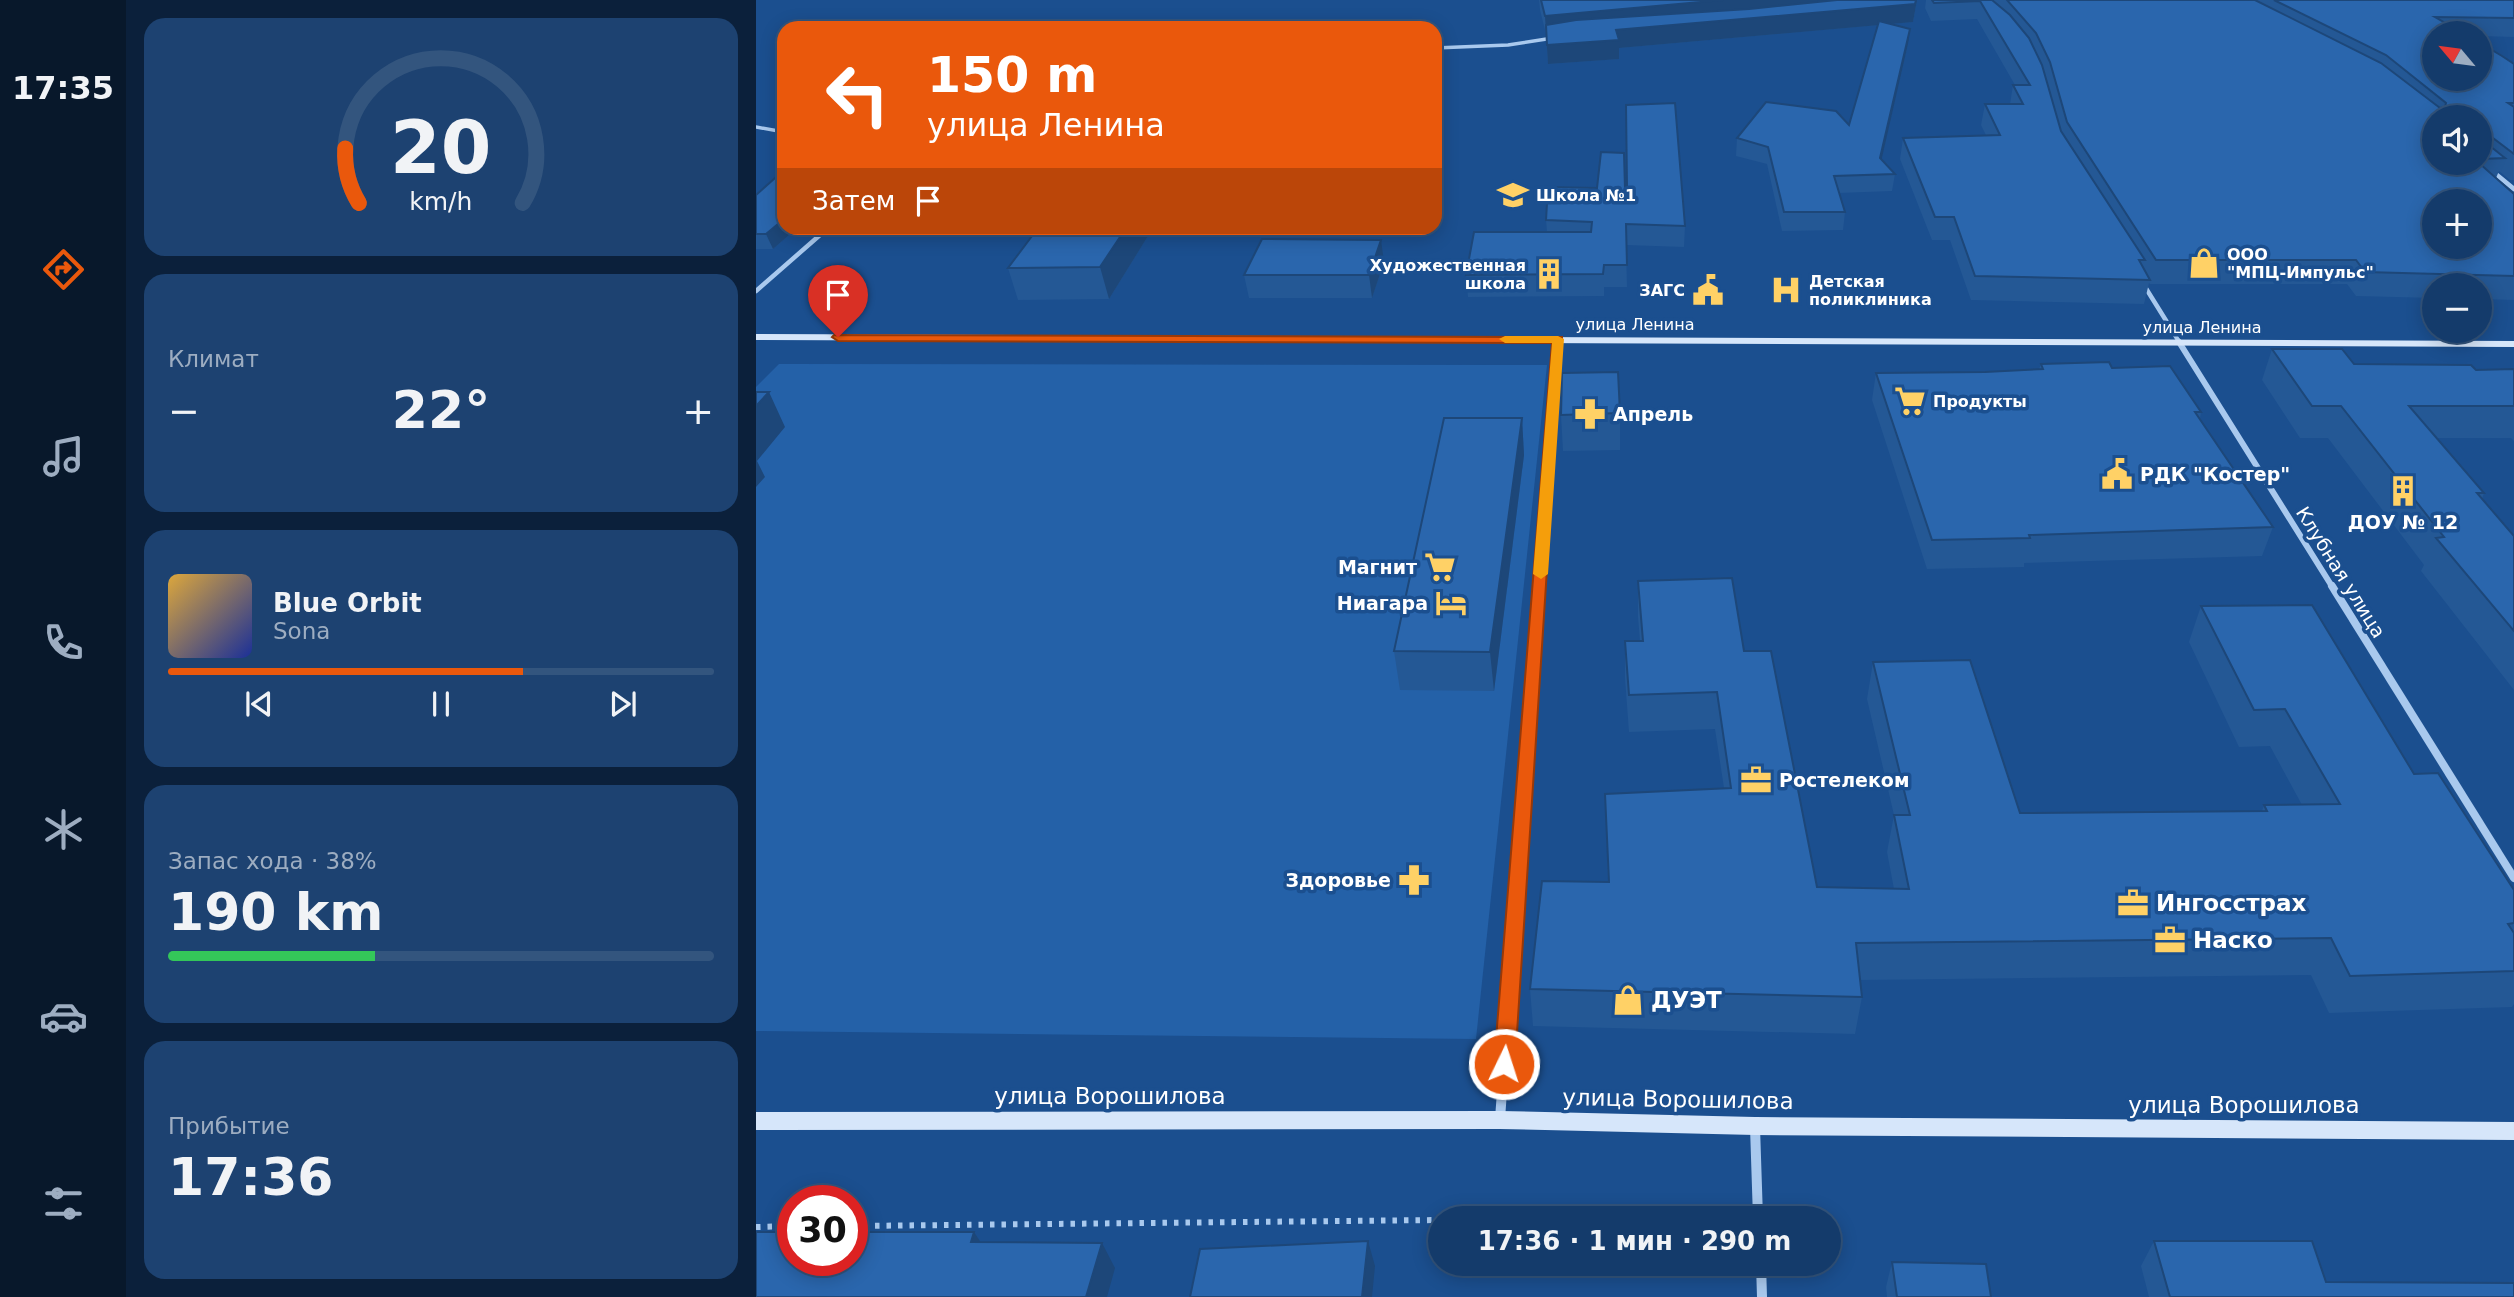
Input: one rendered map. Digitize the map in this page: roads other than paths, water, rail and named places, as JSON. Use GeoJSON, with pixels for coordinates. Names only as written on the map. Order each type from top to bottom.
{"type":"FeatureCollection","features":[{"type":"Feature","properties":{"kind":"main road","name":"улица Ленина"},"geometry":{"type":"LineString","coordinates":[[756,337],[2514,344]]}},
{"type":"Feature","properties":{"kind":"main road","name":"улица Ворошилова"},"geometry":{"type":"LineString","coordinates":[[756,1121],[1500,1120],[1755,1126],[2514,1130]]}},
{"type":"Feature","properties":{"kind":"street"},"geometry":{"type":"LineString","coordinates":[[1442,48],[1508,45],[1562,36]]}},
{"type":"Feature","properties":{"kind":"street"},"geometry":{"type":"LineString","coordinates":[[756,127],[777,131]]}},
{"type":"Feature","properties":{"kind":"street"},"geometry":{"type":"LineString","coordinates":[[2492,171],[2514,189]]}},
{"type":"Feature","properties":{"kind":"street"},"geometry":{"type":"LineString","coordinates":[[756,291],[820,235]]}},
{"type":"Feature","properties":{"kind":"street","name":"Клубная улица"},"geometry":{"type":"LineString","coordinates":[[2138,275],[2514,878]]}},
{"type":"Feature","properties":{"kind":"street"},"geometry":{"type":"LineString","coordinates":[[1500,1120],[1558,339]]}},
{"type":"Feature","properties":{"kind":"street"},"geometry":{"type":"LineString","coordinates":[[1755,1126],[1758,1206]]}},
{"type":"Feature","properties":{"kind":"street"},"geometry":{"type":"LineString","coordinates":[[1761,1276],[1762,1297]]}},
{"type":"Feature","properties":{"kind":"place","name":"Школа №1"},"geometry":{"type":"Point","coordinates":[1513,195]}},
{"type":"Feature","properties":{"kind":"place","name":"ООО \"МПЦ-Импульс\""},"geometry":{"type":"Point","coordinates":[2204,263]}},
{"type":"Feature","properties":{"kind":"place","name":"Художественная школа"},"geometry":{"type":"Point","coordinates":[1549,274]}},
{"type":"Feature","properties":{"kind":"place","name":"ЗАГС"},"geometry":{"type":"Point","coordinates":[1708,290]}},
{"type":"Feature","properties":{"kind":"place","name":"Детская поликлиника"},"geometry":{"type":"Point","coordinates":[1786,290]}},
{"type":"Feature","properties":{"kind":"place","name":"Продукты"},"geometry":{"type":"Point","coordinates":[1910,401]}},
{"type":"Feature","properties":{"kind":"place","name":"Апрель"},"geometry":{"type":"Point","coordinates":[1590,414]}},
{"type":"Feature","properties":{"kind":"place","name":"РДК \"Костер\""},"geometry":{"type":"Point","coordinates":[2117,474]}},
{"type":"Feature","properties":{"kind":"place","name":"ДОУ № 12"},"geometry":{"type":"Point","coordinates":[2403,491]}},
{"type":"Feature","properties":{"kind":"place","name":"Магнит"},"geometry":{"type":"Point","coordinates":[1440,567]}},
{"type":"Feature","properties":{"kind":"place","name":"Ниагара"},"geometry":{"type":"Point","coordinates":[1451,603]}},
{"type":"Feature","properties":{"kind":"place","name":"Ростелеком"},"geometry":{"type":"Point","coordinates":[1756,780]}},
{"type":"Feature","properties":{"kind":"place","name":"Здоровье"},"geometry":{"type":"Point","coordinates":[1414,880]}},
{"type":"Feature","properties":{"kind":"place","name":"Ингосстрах"},"geometry":{"type":"Point","coordinates":[2133,903]}},
{"type":"Feature","properties":{"kind":"place","name":"Наско"},"geometry":{"type":"Point","coordinates":[2170,940]}},
{"type":"Feature","properties":{"kind":"place","name":"ДУЭТ"},"geometry":{"type":"Point","coordinates":[1628,1000]}}]}
